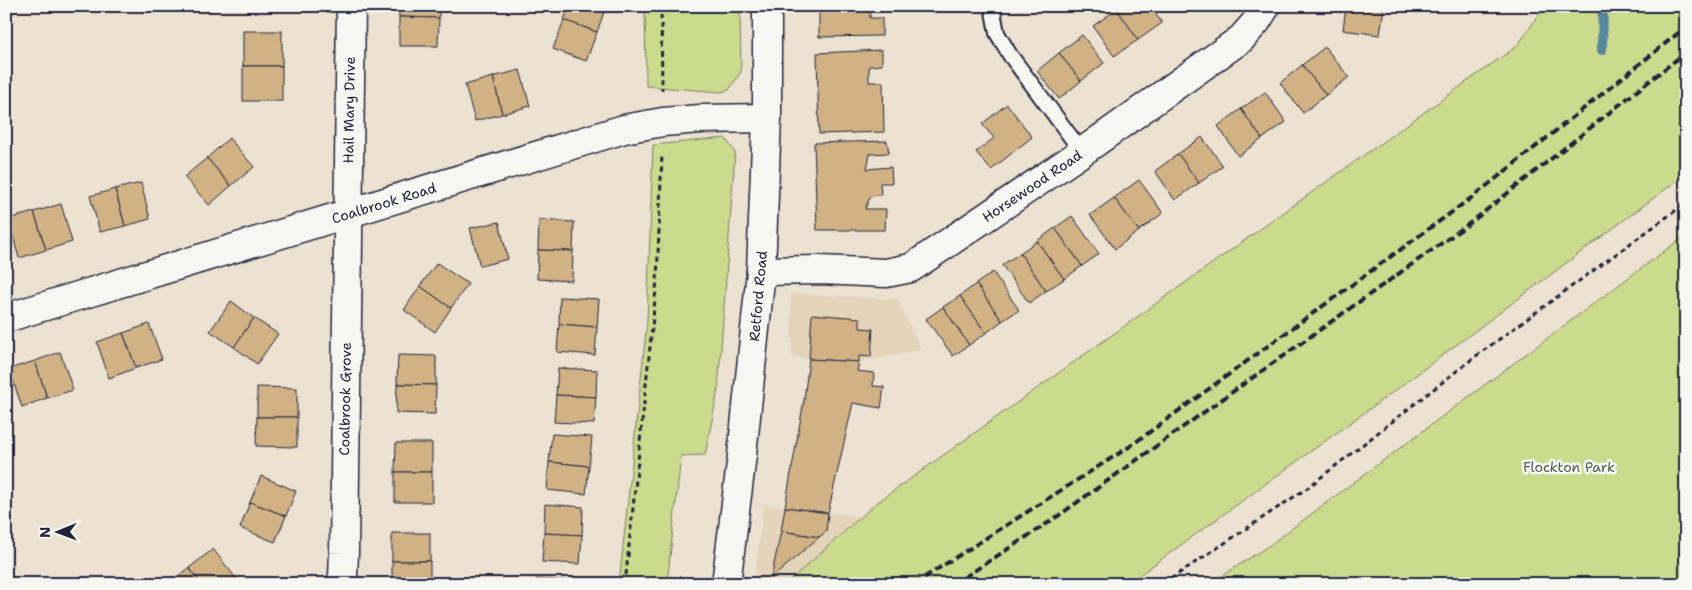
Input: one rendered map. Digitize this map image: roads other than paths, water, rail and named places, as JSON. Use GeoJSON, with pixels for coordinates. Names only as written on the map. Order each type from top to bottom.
{"type":"FeatureCollection","features":[{"type":"Feature","properties":{"kind":"street","name":"Hail Mary Drive"},"geometry":{"type":"LineString","coordinates":[[348,214],[351,6]]}},
{"type":"Feature","properties":{"kind":"street","name":"Retford Road"},"geometry":{"type":"LineString","coordinates":[[726,584],[742,455],[761,271],[767,118],[767,6]]}},
{"type":"Feature","properties":{"kind":"street","name":"Horsewood Road"},"geometry":{"type":"LineString","coordinates":[[761,271],[820,270],[886,273],[911,268],[1082,152],[1241,38],[1256,22],[1266,6]]}},
{"type":"Feature","properties":{"kind":"street","name":"Coalbrook Road"},"geometry":{"type":"LineString","coordinates":[[6,318],[624,129],[663,122],[700,119],[767,118]]}},
{"type":"Feature","properties":{"kind":"street","name":"Coalbrook Grove"},"geometry":{"type":"LineString","coordinates":[[340,584],[343,577],[344,553],[348,214]]}},
{"type":"Feature","properties":{"kind":"lane"},"geometry":{"type":"LineString","coordinates":[[992,6],[997,33],[1010,55],[1082,152]]}},
{"type":"Feature","properties":{"kind":"waterway"},"geometry":{"type":"LineString","coordinates":[[1602,50],[1603,6]]}},
{"type":"Feature","properties":{"kind":"railway"},"geometry":{"type":"LineString","coordinates":[[914,584],[1129,447],[1474,196],[1686,27]]}},
{"type":"Feature","properties":{"kind":"railway"},"geometry":{"type":"LineString","coordinates":[[954,584],[1051,521],[1470,223],[1686,52]]}},
{"type":"Feature","properties":{"kind":"park label","name":"Flockton Park"},"geometry":{"type":"Point","coordinates":[1569,467]}}]}
